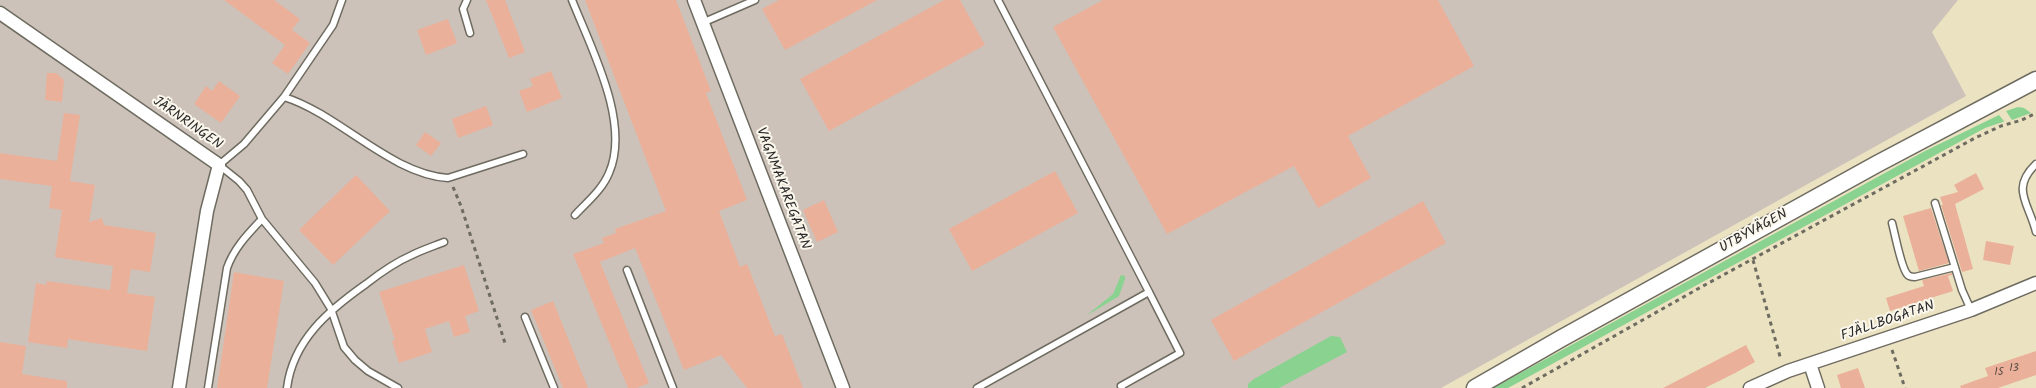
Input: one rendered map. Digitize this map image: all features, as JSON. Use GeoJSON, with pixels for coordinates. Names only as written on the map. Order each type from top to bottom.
{"type":"FeatureCollection","features":[{"type":"Feature","properties":{"kind":"street","name":"VAGNMAKAREGATAN"},"geometry":{"type":"LineString","coordinates":[[694,0],[843,388]]}},
{"type":"Feature","properties":{"kind":"street","name":"JÄRNRINGEN"},"geometry":{"type":"LineString","coordinates":[[0,13],[219,165],[207,211],[179,388]]}},
{"type":"Feature","properties":{"kind":"street","name":"UTBYVÄGEN"},"geometry":{"type":"LineString","coordinates":[[1475,388],[1869,169],[2034,86]]}},
{"type":"Feature","properties":{"kind":"street","name":"FJÄLLBOGATAN"},"geometry":{"type":"LineString","coordinates":[[1750,388],[1770,384],[1784,372],[1970,310],[2036,283]]}},
{"type":"Feature","properties":{"kind":"street"},"geometry":{"type":"LineString","coordinates":[[1810,364],[1818,388]]}},
{"type":"Feature","properties":{"kind":"lane"},"geometry":{"type":"LineString","coordinates":[[342,0],[332,25],[284,97],[244,144],[219,165],[243,185],[262,220],[315,283],[331,309],[344,347],[368,371],[398,388]]}},
{"type":"Feature","properties":{"kind":"lane"},"geometry":{"type":"LineString","coordinates":[[466,0],[463,9],[470,33]]}},
{"type":"Feature","properties":{"kind":"lane"},"geometry":{"type":"LineString","coordinates":[[572,0],[604,81],[615,116],[616,137],[614,156],[609,174],[598,190],[575,215]]}},
{"type":"Feature","properties":{"kind":"lane"},"geometry":{"type":"LineString","coordinates":[[733,0],[735,8]]}},
{"type":"Feature","properties":{"kind":"lane"},"geometry":{"type":"LineString","coordinates":[[702,23],[755,0]]}},
{"type":"Feature","properties":{"kind":"lane"},"geometry":{"type":"LineString","coordinates":[[998,0],[1180,353],[1121,386],[1122,388]]}},
{"type":"Feature","properties":{"kind":"lane"},"geometry":{"type":"LineString","coordinates":[[284,97],[303,103],[408,167],[435,178],[448,178],[524,154]]}},
{"type":"Feature","properties":{"kind":"lane"},"geometry":{"type":"LineString","coordinates":[[2036,164],[2026,174],[2022,190],[2036,232]]}},
{"type":"Feature","properties":{"kind":"lane"},"geometry":{"type":"LineString","coordinates":[[1935,203],[1970,310]]}},
{"type":"Feature","properties":{"kind":"lane"},"geometry":{"type":"LineString","coordinates":[[208,388],[227,268],[242,239],[262,220]]}},
{"type":"Feature","properties":{"kind":"lane"},"geometry":{"type":"LineString","coordinates":[[1892,223],[1907,274],[1910,277],[1955,267]]}},
{"type":"Feature","properties":{"kind":"lane"},"geometry":{"type":"LineString","coordinates":[[287,388],[299,350],[307,336],[331,309],[403,259],[444,242]]}},
{"type":"Feature","properties":{"kind":"lane"},"geometry":{"type":"LineString","coordinates":[[628,270],[673,388]]}},
{"type":"Feature","properties":{"kind":"lane"},"geometry":{"type":"LineString","coordinates":[[977,388],[1149,292]]}},
{"type":"Feature","properties":{"kind":"lane"},"geometry":{"type":"LineString","coordinates":[[525,316],[554,388]]}},
{"type":"Feature","properties":{"kind":"path"},"geometry":{"type":"LineString","coordinates":[[1522,388],[1975,138],[2036,113]]}},
{"type":"Feature","properties":{"kind":"path"},"geometry":{"type":"LineString","coordinates":[[448,178],[459,199],[505,343]]}},
{"type":"Feature","properties":{"kind":"path"},"geometry":{"type":"LineString","coordinates":[[1753,260],[1784,372]]}},
{"type":"Feature","properties":{"kind":"path"},"geometry":{"type":"LineString","coordinates":[[1888,338],[1905,388]]}},
{"type":"Feature","properties":{"kind":"shaded area"},"geometry":{"type":"Polygon","coordinates":[[[0,0],[1958,0],[1932,32],[1966,96],[1441,388],[0,388],[0,0]]]}},
{"type":"Feature","properties":{"kind":"green space"},"geometry":{"type":"Polygon","coordinates":[[[2018,107],[2024,108],[2031,113],[2012,120],[2006,111],[2018,107]]]}},
{"type":"Feature","properties":{"kind":"green space"},"geometry":{"type":"Polygon","coordinates":[[[1999,115],[2003,122],[1985,128],[1508,388],[1493,388],[1925,151],[1999,115]]]}},
{"type":"Feature","properties":{"kind":"green space"},"geometry":{"type":"Polygon","coordinates":[[[1121,275],[1125,276],[1125,279],[1119,296],[1086,316],[1113,294],[1121,275]]]}},
{"type":"Feature","properties":{"kind":"green space"},"geometry":{"type":"Polygon","coordinates":[[[1331,336],[1340,337],[1347,352],[1279,388],[1248,388],[1248,384],[1254,379],[1331,336]]]}},
{"type":"Feature","properties":{"kind":"building"},"geometry":{"type":"Polygon","coordinates":[[[224,0],[274,0],[300,19],[292,30],[310,43],[288,74],[272,63],[285,45],[224,0]]]}},
{"type":"Feature","properties":{"kind":"building"},"geometry":{"type":"Polygon","coordinates":[[[486,0],[505,0],[525,52],[509,58],[486,0]]]}},
{"type":"Feature","properties":{"kind":"building"},"geometry":{"type":"Polygon","coordinates":[[[585,0],[676,0],[711,91],[706,93],[747,200],[719,211],[740,267],[747,264],[775,336],[782,334],[803,388],[747,388],[721,355],[684,370],[635,248],[600,262],[649,383],[637,388],[628,388],[573,254],[604,243],[602,238],[616,233],[615,229],[666,211],[585,0]]]}},
{"type":"Feature","properties":{"kind":"building"},"geometry":{"type":"Polygon","coordinates":[[[779,0],[877,0],[785,50],[762,9],[779,0]]]}},
{"type":"Feature","properties":{"kind":"building"},"geometry":{"type":"Polygon","coordinates":[[[944,0],[960,0],[985,45],[829,131],[800,79],[944,0]]]}},
{"type":"Feature","properties":{"kind":"building"},"geometry":{"type":"Polygon","coordinates":[[[1103,0],[1438,0],[1474,66],[1348,136],[1371,178],[1318,208],[1294,166],[1167,234],[1053,27],[1103,0]]]}},
{"type":"Feature","properties":{"kind":"building"},"geometry":{"type":"Polygon","coordinates":[[[448,19],[457,43],[426,55],[417,30],[448,19]]]}},
{"type":"Feature","properties":{"kind":"building"},"geometry":{"type":"Polygon","coordinates":[[[551,71],[562,98],[527,112],[519,91],[533,86],[530,79],[551,71]]]}},
{"type":"Feature","properties":{"kind":"building"},"geometry":{"type":"Polygon","coordinates":[[[47,73],[56,73],[64,80],[62,102],[45,100],[47,73]]]}},
{"type":"Feature","properties":{"kind":"building"},"geometry":{"type":"Polygon","coordinates":[[[219,81],[240,96],[221,123],[194,104],[206,86],[212,91],[219,81]]]}},
{"type":"Feature","properties":{"kind":"building"},"geometry":{"type":"Polygon","coordinates":[[[486,106],[493,125],[458,138],[452,119],[486,106]]]}},
{"type":"Feature","properties":{"kind":"building"},"geometry":{"type":"Polygon","coordinates":[[[64,113],[80,115],[70,181],[95,185],[89,222],[102,218],[104,225],[156,233],[150,272],[131,269],[127,293],[155,297],[147,351],[68,339],[67,348],[28,342],[36,283],[46,285],[47,281],[110,290],[113,266],[55,257],[62,210],[49,208],[52,186],[0,179],[0,153],[57,161],[64,113]]]}},
{"type":"Feature","properties":{"kind":"building"},"geometry":{"type":"Polygon","coordinates":[[[425,132],[441,143],[431,156],[416,145],[425,132]]]}},
{"type":"Feature","properties":{"kind":"building"},"geometry":{"type":"Polygon","coordinates":[[[1055,171],[1078,213],[972,271],[949,229],[1055,171]]]}},
{"type":"Feature","properties":{"kind":"building"},"geometry":{"type":"Polygon","coordinates":[[[1976,173],[1984,189],[1955,204],[1973,269],[1962,272],[1940,197],[1958,192],[1954,185],[1976,173]]]}},
{"type":"Feature","properties":{"kind":"building"},"geometry":{"type":"Polygon","coordinates":[[[356,175],[390,211],[333,265],[299,230],[356,175]]]}},
{"type":"Feature","properties":{"kind":"building"},"geometry":{"type":"Polygon","coordinates":[[[824,200],[838,232],[817,242],[803,210],[824,200]]]}},
{"type":"Feature","properties":{"kind":"building"},"geometry":{"type":"Polygon","coordinates":[[[1423,201],[1446,243],[1234,361],[1211,320],[1423,201]]]}},
{"type":"Feature","properties":{"kind":"building"},"geometry":{"type":"Polygon","coordinates":[[[1931,208],[1949,263],[1919,271],[1903,216],[1931,208]]]}},
{"type":"Feature","properties":{"kind":"building"},"geometry":{"type":"Polygon","coordinates":[[[1986,241],[2014,246],[2010,265],[1983,260],[1986,241]]]}},
{"type":"Feature","properties":{"kind":"building"},"geometry":{"type":"Polygon","coordinates":[[[464,265],[479,311],[465,316],[470,332],[454,337],[449,321],[425,329],[432,352],[399,363],[392,341],[395,340],[379,292],[464,265]]]}},
{"type":"Feature","properties":{"kind":"building"},"geometry":{"type":"Polygon","coordinates":[[[234,272],[284,281],[267,388],[217,388],[234,272]]]}},
{"type":"Feature","properties":{"kind":"building"},"geometry":{"type":"Polygon","coordinates":[[[1952,273],[1952,275],[1948,276],[1953,291],[1890,311],[1886,298],[1924,286],[1922,280],[1952,273]]]}},
{"type":"Feature","properties":{"kind":"building"},"geometry":{"type":"Polygon","coordinates":[[[553,301],[588,388],[563,388],[531,310],[553,301]]]}},
{"type":"Feature","properties":{"kind":"building"},"geometry":{"type":"Polygon","coordinates":[[[0,342],[26,346],[22,374],[67,381],[67,388],[0,388],[0,342]]]}},
{"type":"Feature","properties":{"kind":"building"},"geometry":{"type":"Polygon","coordinates":[[[1746,345],[1755,362],[1735,373],[1705,388],[1663,388],[1746,345]]]}},
{"type":"Feature","properties":{"kind":"building"},"geometry":{"type":"Polygon","coordinates":[[[2036,351],[2036,375],[1998,388],[1961,388],[1960,386],[1988,376],[1985,368],[2036,351]]]}},
{"type":"Feature","properties":{"kind":"building"},"geometry":{"type":"Polygon","coordinates":[[[1858,368],[1865,388],[1841,388],[1837,375],[1858,368]]]}}]}
